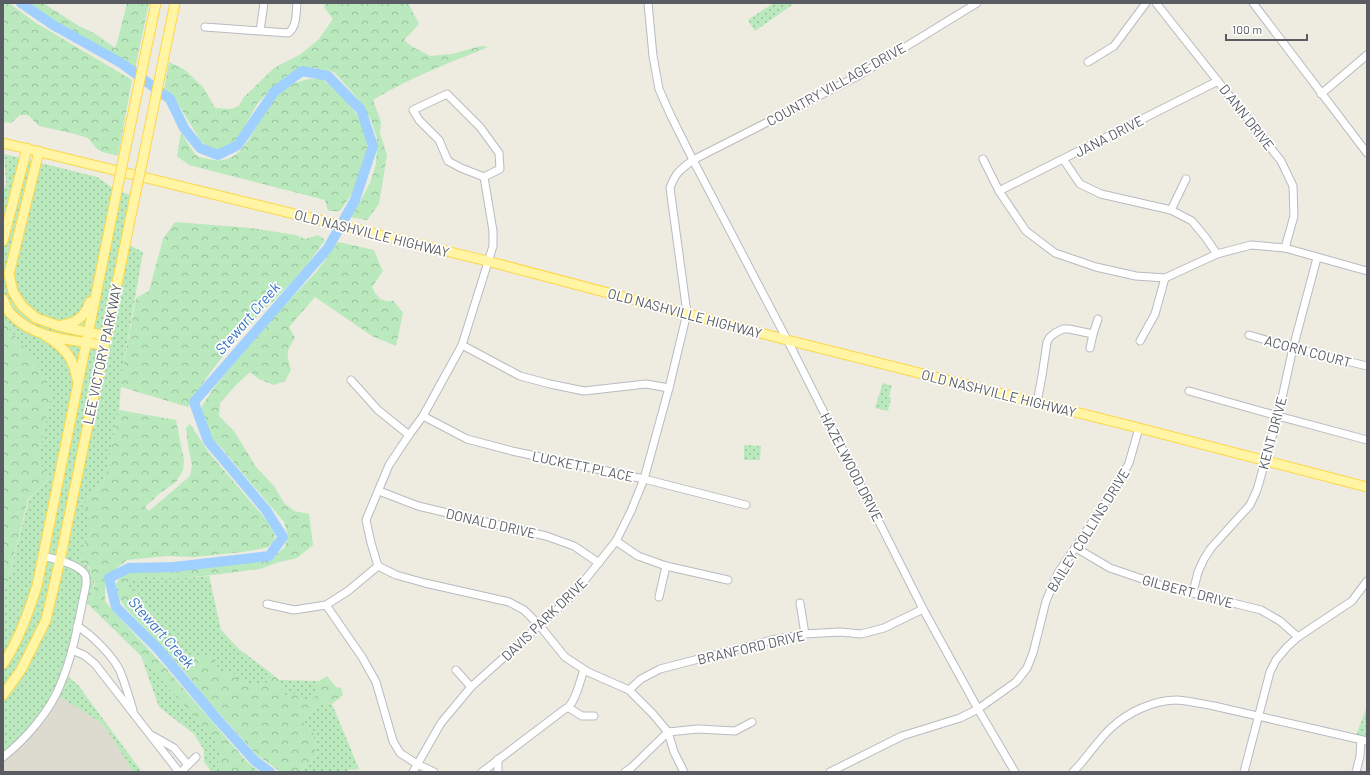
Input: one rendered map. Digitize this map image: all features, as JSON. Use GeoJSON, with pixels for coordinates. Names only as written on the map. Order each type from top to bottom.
{"type":"FeatureCollection","features":[{"type":"Feature","properties":{"kind":"main road","name":"LEE VICTORY PARKWAY"},"geometry":{"type":"LineString","coordinates":[[3,664],[11,651],[26,619],[37,586],[156,3]]}},
{"type":"Feature","properties":{"kind":"main road","name":"LEE VICTORY PARKWAY"},"geometry":{"type":"LineString","coordinates":[[3,695],[22,670],[46,620],[60,560],[175,3]]}},
{"type":"Feature","properties":{"kind":"main road","name":"OLD NASHVILLE HIGHWAY"},"geometry":{"type":"LineString","coordinates":[[3,143],[487,261],[787,340],[1037,402],[1367,487]]}},
{"type":"Feature","properties":{"kind":"main road"},"geometry":{"type":"LineString","coordinates":[[3,240],[26,148]]}},
{"type":"Feature","properties":{"kind":"main road"},"geometry":{"type":"LineString","coordinates":[[39,151],[9,274],[13,292],[22,306],[36,318],[59,326],[88,332],[104,341]]}},
{"type":"Feature","properties":{"kind":"main road"},"geometry":{"type":"LineString","coordinates":[[59,326],[79,320],[87,310],[91,300],[101,253],[107,239]]}},
{"type":"Feature","properties":{"kind":"main road"},"geometry":{"type":"LineString","coordinates":[[3,299],[9,312],[27,328],[43,335],[63,349],[75,367],[78,385]]}},
{"type":"Feature","properties":{"kind":"main road"},"geometry":{"type":"LineString","coordinates":[[43,335],[86,342],[104,341]]}},
{"type":"Feature","properties":{"kind":"street"},"geometry":{"type":"LineString","coordinates":[[260,31],[264,3]]}},
{"type":"Feature","properties":{"kind":"street"},"geometry":{"type":"LineString","coordinates":[[205,27],[288,33],[294,26],[297,3]]}},
{"type":"Feature","properties":{"kind":"street","name":"HAZELWOOD DRIVE"},"geometry":{"type":"LineString","coordinates":[[648,3],[653,56],[659,89],[693,160],[787,340],[923,609],[978,710],[1015,772]]}},
{"type":"Feature","properties":{"kind":"street","name":"COUNTRY VILLAGE DRIVE"},"geometry":{"type":"LineString","coordinates":[[687,313],[670,188],[673,177],[679,170],[693,160],[858,76],[978,3]]}},
{"type":"Feature","properties":{"kind":"street"},"geometry":{"type":"LineString","coordinates":[[1088,62],[1114,46],[1146,3]]}},
{"type":"Feature","properties":{"kind":"street","name":"D ANN DRIVE"},"geometry":{"type":"LineString","coordinates":[[1156,3],[1281,161],[1293,186],[1294,216],[1286,248]]}},
{"type":"Feature","properties":{"kind":"street"},"geometry":{"type":"LineString","coordinates":[[1253,3],[1367,153]]}},
{"type":"Feature","properties":{"kind":"street"},"geometry":{"type":"LineString","coordinates":[[1321,94],[1367,55]]}},
{"type":"Feature","properties":{"kind":"street","name":"JANA DRIVE"},"geometry":{"type":"LineString","coordinates":[[999,191],[1218,80]]}},
{"type":"Feature","properties":{"kind":"street"},"geometry":{"type":"LineString","coordinates":[[447,94],[480,127],[499,152],[500,169],[484,177],[448,161],[439,140],[419,120],[413,110],[447,94]]}},
{"type":"Feature","properties":{"kind":"street"},"geometry":{"type":"LineString","coordinates":[[983,159],[999,191],[1026,231],[1055,253],[1096,267],[1136,276],[1165,278],[1217,254],[1251,245],[1286,248],[1367,272]]}},
{"type":"Feature","properties":{"kind":"street"},"geometry":{"type":"LineString","coordinates":[[1063,159],[1080,184],[1100,194],[1171,210],[1192,221],[1217,254]]}},
{"type":"Feature","properties":{"kind":"street"},"geometry":{"type":"LineString","coordinates":[[484,177],[493,231],[493,246],[487,261],[462,345],[423,416],[409,434],[389,465],[366,520],[378,566],[425,584],[509,602],[524,610],[540,626],[565,657],[584,670],[629,690],[652,713],[668,732],[674,752],[684,772]]}},
{"type":"Feature","properties":{"kind":"street"},"geometry":{"type":"LineString","coordinates":[[1171,210],[1186,179]]}},
{"type":"Feature","properties":{"kind":"street","name":"KENT DRIVE"},"geometry":{"type":"LineString","coordinates":[[1193,592],[1198,572],[1204,559],[1211,548],[1250,505],[1257,490],[1264,460],[1278,416],[1293,348],[1317,258]]}},
{"type":"Feature","properties":{"kind":"street"},"geometry":{"type":"LineString","coordinates":[[1140,341],[1155,314],[1165,278]]}},
{"type":"Feature","properties":{"kind":"street","name":"DAVIS PARK DRIVE"},"geometry":{"type":"LineString","coordinates":[[413,772],[441,723],[471,688],[572,596],[616,541],[632,511],[644,479],[669,388],[687,313]]}},
{"type":"Feature","properties":{"kind":"street"},"geometry":{"type":"LineString","coordinates":[[1090,348],[1098,319]]}},
{"type":"Feature","properties":{"kind":"street"},"geometry":{"type":"LineString","coordinates":[[1037,402],[1047,342],[1050,337],[1063,329],[1093,334]]}},
{"type":"Feature","properties":{"kind":"street","name":"ACORN COURT"},"geometry":{"type":"LineString","coordinates":[[1249,335],[1293,348],[1367,366]]}},
{"type":"Feature","properties":{"kind":"street"},"geometry":{"type":"LineString","coordinates":[[462,345],[520,376],[584,391],[646,384],[669,388]]}},
{"type":"Feature","properties":{"kind":"street"},"geometry":{"type":"LineString","coordinates":[[351,380],[378,410],[409,434]]}},
{"type":"Feature","properties":{"kind":"street"},"geometry":{"type":"LineString","coordinates":[[1189,391],[1367,440]]}},
{"type":"Feature","properties":{"kind":"street","name":"LUCKETT PLACE"},"geometry":{"type":"LineString","coordinates":[[423,416],[466,439],[512,451],[644,479],[746,505]]}},
{"type":"Feature","properties":{"kind":"street","name":"BAILEY COLLINS DRIVE"},"geometry":{"type":"LineString","coordinates":[[830,772],[902,736],[960,718],[978,710],[1016,682],[1027,668],[1033,653],[1046,600],[1058,573],[1118,484],[1129,463],[1139,428]]}},
{"type":"Feature","properties":{"kind":"street","name":"DONALD DRIVE"},"geometry":{"type":"LineString","coordinates":[[379,491],[418,506],[546,536],[574,546],[599,563]]}},
{"type":"Feature","properties":{"kind":"street"},"geometry":{"type":"LineString","coordinates":[[616,541],[638,556],[666,566],[728,580]]}},
{"type":"Feature","properties":{"kind":"street","name":"GILBERT DRIVE"},"geometry":{"type":"LineString","coordinates":[[1076,548],[1110,568],[1160,585],[1261,610],[1280,622],[1298,637]]}},
{"type":"Feature","properties":{"kind":"street"},"geometry":{"type":"LineString","coordinates":[[3,757],[13,750],[37,724],[61,684],[72,650],[86,585],[85,573],[79,568],[60,560],[43,556]]}},
{"type":"Feature","properties":{"kind":"street"},"geometry":{"type":"LineString","coordinates":[[267,604],[294,610],[326,605],[348,591],[378,566]]}},
{"type":"Feature","properties":{"kind":"street"},"geometry":{"type":"LineString","coordinates":[[659,597],[666,566]]}},
{"type":"Feature","properties":{"kind":"street"},"geometry":{"type":"LineString","coordinates":[[1244,772],[1270,672],[1276,660],[1298,637],[1352,601],[1367,581]]}},
{"type":"Feature","properties":{"kind":"street"},"geometry":{"type":"LineString","coordinates":[[800,603],[806,634]]}},
{"type":"Feature","properties":{"kind":"street"},"geometry":{"type":"LineString","coordinates":[[326,605],[362,657],[376,682],[393,741],[400,753],[417,764],[434,772]]}},
{"type":"Feature","properties":{"kind":"street","name":"BRANFORD DRIVE"},"geometry":{"type":"LineString","coordinates":[[629,690],[641,679],[660,669],[772,640],[806,634],[840,632],[861,634],[884,628],[923,609]]}},
{"type":"Feature","properties":{"kind":"street"},"geometry":{"type":"LineString","coordinates":[[77,626],[86,631],[110,656],[120,670],[135,715]]}},
{"type":"Feature","properties":{"kind":"street"},"geometry":{"type":"LineString","coordinates":[[72,650],[84,655],[95,664],[180,772],[196,758]]}},
{"type":"Feature","properties":{"kind":"street"},"geometry":{"type":"LineString","coordinates":[[456,670],[471,688]]}},
{"type":"Feature","properties":{"kind":"street"},"geometry":{"type":"LineString","coordinates":[[482,772],[565,709],[569,708],[574,699],[584,670]]}},
{"type":"Feature","properties":{"kind":"street"},"geometry":{"type":"LineString","coordinates":[[1073,772],[1111,728],[1125,717],[1152,705],[1176,700],[1188,701],[1259,716],[1364,741],[1356,772]]}},
{"type":"Feature","properties":{"kind":"street"},"geometry":{"type":"LineString","coordinates":[[569,708],[582,716],[594,716]]}},
{"type":"Feature","properties":{"kind":"street"},"geometry":{"type":"LineString","coordinates":[[630,771],[668,732],[698,729],[735,731],[752,722]]}},
{"type":"Feature","properties":{"kind":"street"},"geometry":{"type":"LineString","coordinates":[[150,734],[174,748],[188,765]]}},
{"type":"Feature","properties":{"kind":"street"},"geometry":{"type":"LineString","coordinates":[[498,760],[498,772]]}},
{"type":"Feature","properties":{"kind":"shaded area"},"geometry":{"type":"Polygon","coordinates":[[[56,693],[100,722],[108,731],[133,772],[3,772],[3,757],[56,693]]]}},
{"type":"Feature","properties":{"kind":"green space"},"geometry":{"type":"Polygon","coordinates":[[[3,3],[9,3],[36,23],[132,80],[118,156],[102,152],[97,149],[88,138],[39,126],[28,115],[20,115],[11,123],[3,122],[3,3]]]}},
{"type":"Feature","properties":{"kind":"green space"},"geometry":{"type":"Polygon","coordinates":[[[27,3],[43,3],[79,26],[94,33],[115,48],[127,3],[149,3],[135,69],[90,41],[60,26],[27,3]]]}},
{"type":"Feature","properties":{"kind":"green space"},"geometry":{"type":"Polygon","coordinates":[[[325,3],[408,3],[419,24],[404,40],[411,46],[430,56],[452,54],[481,46],[488,47],[415,78],[373,100],[381,122],[380,133],[387,155],[379,204],[367,220],[349,217],[370,183],[376,164],[377,138],[371,120],[358,99],[334,72],[315,68],[295,73],[272,88],[257,104],[236,143],[221,151],[210,149],[200,140],[177,102],[164,90],[169,62],[185,70],[203,87],[215,108],[231,109],[239,106],[243,98],[274,68],[301,54],[319,39],[333,19],[324,7],[325,3]]]}},
{"type":"Feature","properties":{"kind":"green space"},"geometry":{"type":"Polygon","coordinates":[[[774,3],[795,3],[755,31],[748,20],[774,3]]]}},
{"type":"Feature","properties":{"kind":"green space"},"geometry":{"type":"Polygon","coordinates":[[[309,79],[321,79],[335,88],[351,106],[363,125],[368,148],[353,192],[340,211],[328,211],[325,200],[189,165],[177,156],[181,132],[194,153],[200,157],[214,160],[226,159],[236,154],[245,146],[264,111],[278,92],[289,85],[309,79]]]}},
{"type":"Feature","properties":{"kind":"green space"},"geometry":{"type":"Polygon","coordinates":[[[4,154],[97,177],[117,191],[135,196],[125,243],[143,252],[122,372],[119,410],[107,471],[100,487],[88,497],[85,505],[89,517],[89,535],[80,559],[93,575],[94,585],[89,605],[83,602],[64,673],[78,685],[142,772],[133,772],[108,731],[100,722],[56,694],[50,703],[3,757],[3,595],[29,499],[49,479],[38,460],[51,395],[3,321],[3,194],[6,182],[4,154]]]}},
{"type":"Feature","properties":{"kind":"green space"},"geometry":{"type":"Polygon","coordinates":[[[175,222],[251,228],[296,235],[305,239],[318,235],[325,240],[299,274],[254,320],[227,351],[210,373],[188,407],[121,387],[122,372],[136,298],[149,291],[163,239],[175,222]]]}},
{"type":"Feature","properties":{"kind":"green space"},"geometry":{"type":"Polygon","coordinates":[[[338,242],[374,250],[383,271],[372,287],[382,300],[394,301],[403,313],[396,346],[372,336],[315,297],[289,327],[295,338],[288,350],[288,360],[291,370],[285,381],[274,385],[259,379],[250,372],[220,403],[219,416],[234,431],[256,467],[274,486],[284,503],[294,511],[309,514],[313,545],[297,558],[279,562],[260,569],[187,578],[141,577],[125,584],[138,594],[135,605],[152,627],[166,641],[181,652],[189,655],[211,655],[217,662],[218,671],[234,674],[240,681],[255,684],[266,684],[272,674],[279,680],[285,696],[294,694],[307,703],[315,697],[319,681],[327,676],[336,687],[341,688],[343,695],[332,704],[323,702],[308,715],[304,724],[306,730],[314,733],[314,742],[317,755],[300,772],[281,772],[257,755],[207,700],[185,672],[124,606],[118,596],[116,584],[121,576],[132,571],[186,570],[272,558],[285,547],[288,535],[284,522],[218,444],[210,438],[202,418],[202,406],[229,369],[282,308],[317,271],[338,242]]]}},
{"type":"Feature","properties":{"kind":"green space"},"geometry":{"type":"Polygon","coordinates":[[[3,321],[38,365],[51,395],[38,460],[49,479],[28,499],[3,595],[3,321]]]}},
{"type":"Feature","properties":{"kind":"green space"},"geometry":{"type":"Polygon","coordinates":[[[883,383],[892,386],[889,396],[891,398],[888,411],[875,408],[883,383]]]}},
{"type":"Feature","properties":{"kind":"green space"},"geometry":{"type":"Polygon","coordinates":[[[119,410],[176,420],[184,460],[183,470],[176,482],[160,493],[145,507],[149,511],[190,476],[192,466],[186,428],[190,424],[209,453],[268,522],[275,535],[274,542],[266,548],[194,557],[167,556],[127,560],[107,576],[105,587],[105,601],[112,610],[163,665],[246,761],[259,772],[219,771],[218,763],[221,755],[217,744],[141,656],[89,605],[95,583],[90,568],[80,559],[89,535],[89,517],[85,505],[88,497],[100,487],[107,471],[119,410]]]}},
{"type":"Feature","properties":{"kind":"green space"},"geometry":{"type":"Polygon","coordinates":[[[744,445],[761,446],[760,460],[744,460],[744,445]]]}},
{"type":"Feature","properties":{"kind":"green space"},"geometry":{"type":"Polygon","coordinates":[[[209,576],[221,630],[239,649],[272,674],[266,684],[255,684],[239,681],[234,674],[217,671],[211,655],[192,656],[173,647],[152,627],[135,605],[138,594],[125,584],[141,577],[187,578],[209,576]]]}},
{"type":"Feature","properties":{"kind":"green space"},"geometry":{"type":"Polygon","coordinates":[[[141,656],[217,744],[221,755],[218,763],[219,771],[221,772],[212,772],[204,762],[204,750],[194,734],[159,707],[141,656]]]}},
{"type":"Feature","properties":{"kind":"green space"},"geometry":{"type":"Polygon","coordinates":[[[279,680],[319,681],[315,698],[307,703],[294,694],[285,697],[279,680]]]}},
{"type":"Feature","properties":{"kind":"green space"},"geometry":{"type":"Polygon","coordinates":[[[323,702],[332,704],[359,769],[348,770],[345,772],[300,772],[317,755],[314,742],[314,733],[306,730],[304,724],[308,715],[323,702]]]}},
{"type":"Feature","properties":{"kind":"green space"},"geometry":{"type":"Polygon","coordinates":[[[1367,707],[1367,737],[1356,735],[1367,707]]]}},
{"type":"Feature","properties":{"kind":"waterway","name":"Stewart Creek"},"geometry":{"type":"LineString","coordinates":[[21,3],[53,25],[121,63],[170,99],[184,128],[200,148],[218,155],[238,145],[274,92],[302,71],[328,76],[361,110],[373,146],[355,200],[328,248],[194,402],[208,441],[266,510],[283,537],[269,556],[174,567],[129,568],[109,578],[116,607],[158,649],[217,719],[255,761],[270,772]]}}]}
